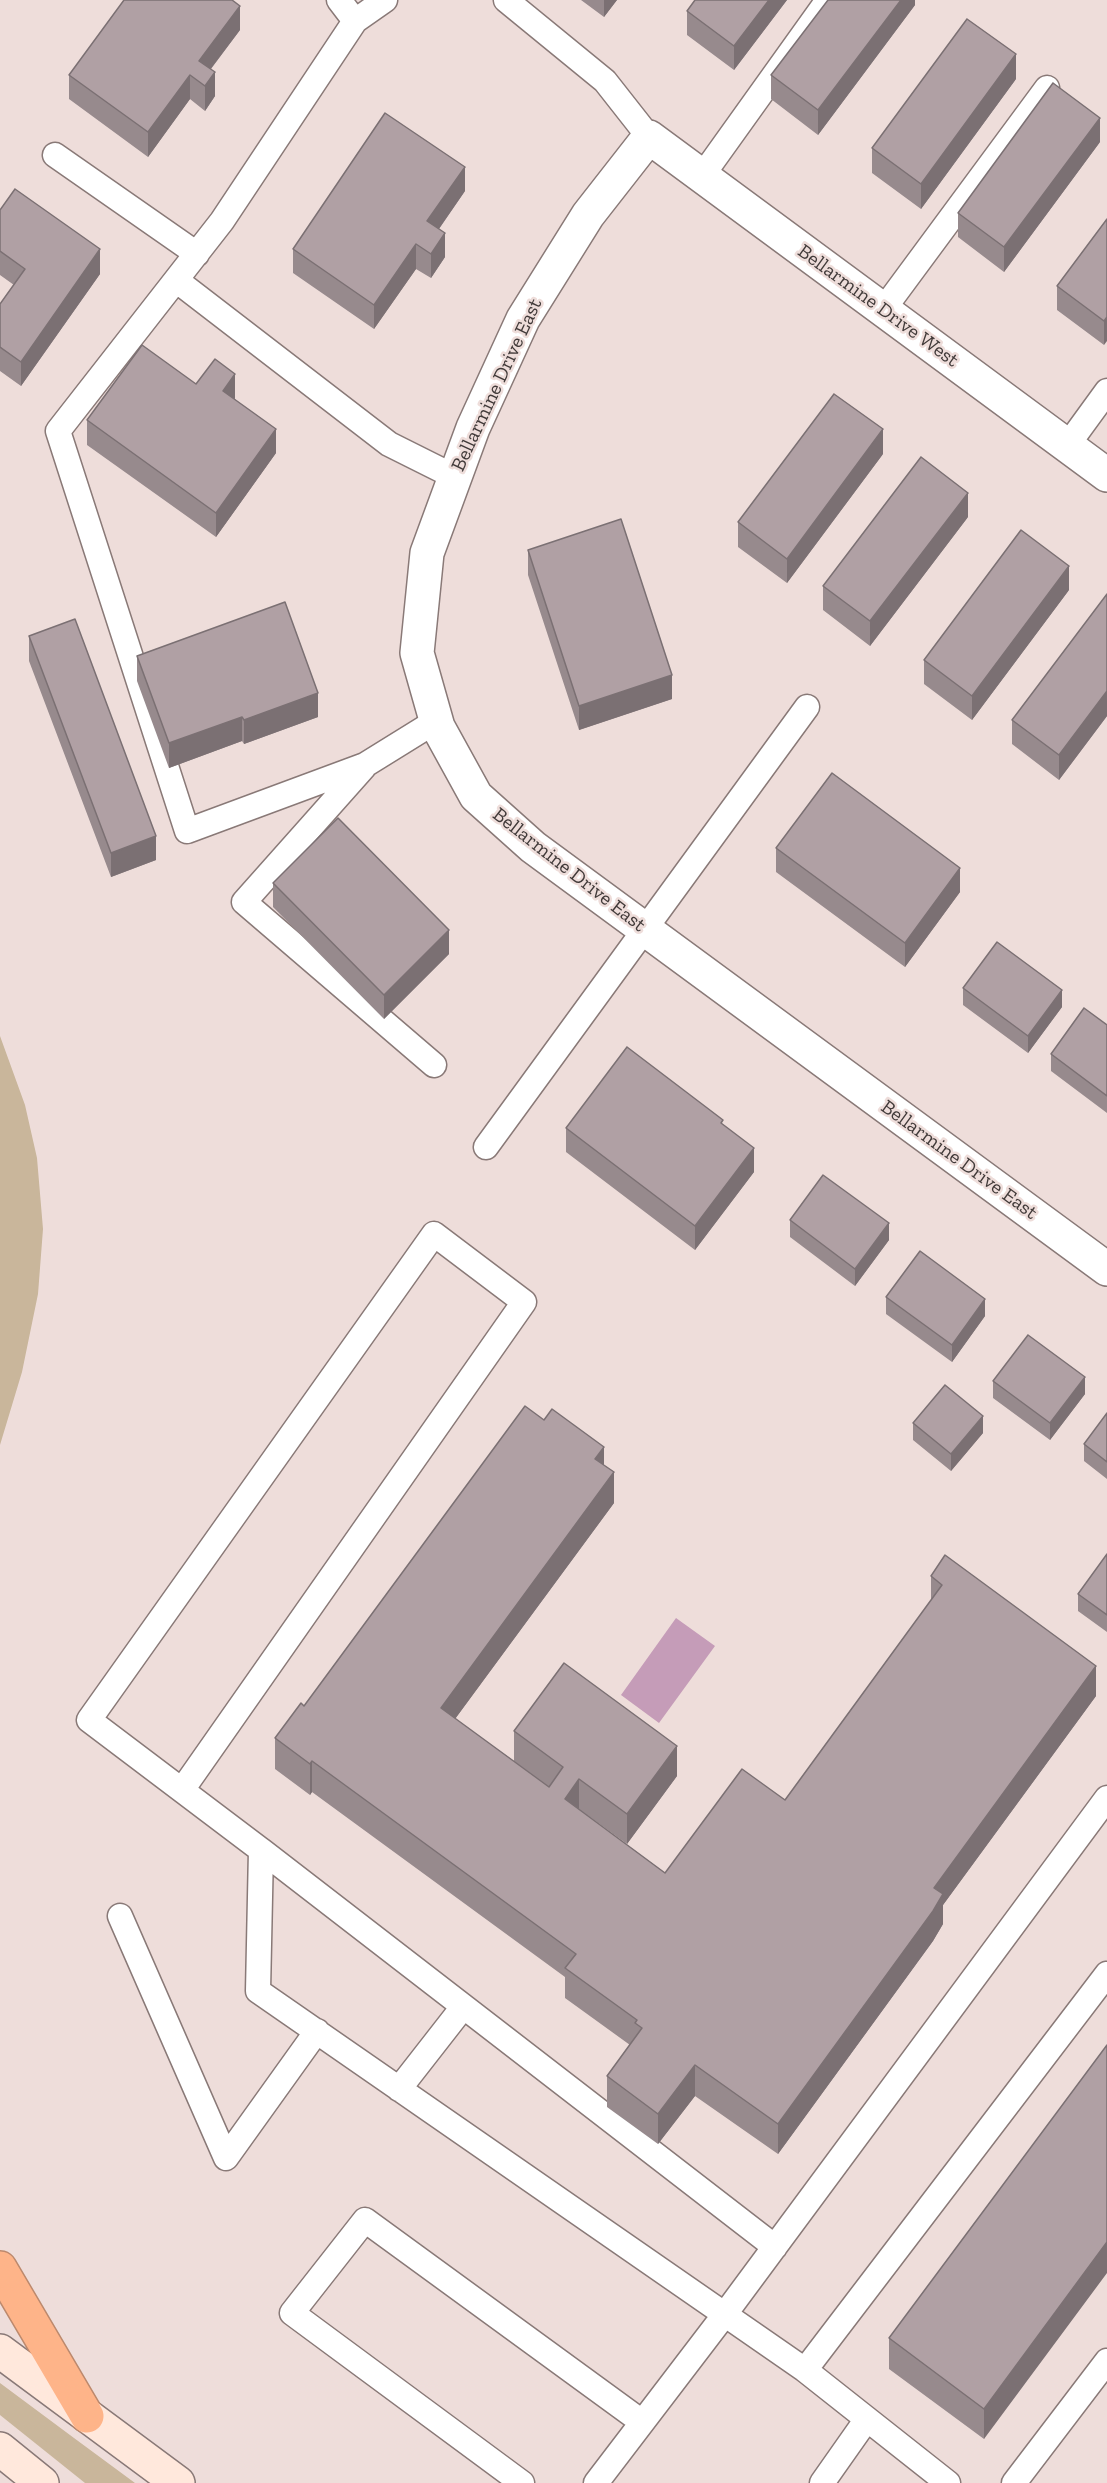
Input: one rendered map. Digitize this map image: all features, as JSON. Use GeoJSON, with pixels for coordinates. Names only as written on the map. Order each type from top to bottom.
{"type":"FeatureCollection","features":[{"type":"Feature","properties":{"kind":"highway"},"geometry":{"type":"LineString","coordinates":[[0,2268],[87,2415]]}},
{"type":"Feature","properties":{"kind":"main road"},"geometry":{"type":"LineString","coordinates":[[0,2351],[178,2483]]}},
{"type":"Feature","properties":{"kind":"main road"},"geometry":{"type":"LineString","coordinates":[[0,2449],[42,2483]]}},
{"type":"Feature","properties":{"kind":"street","name":"Bellarmine Drive West"},"geometry":{"type":"LineString","coordinates":[[649,137],[1107,475]]}},
{"type":"Feature","properties":{"kind":"street","name":"Bellarmine Drive East"},"geometry":{"type":"LineString","coordinates":[[649,137],[588,215],[523,319],[473,428],[427,553],[417,653],[436,721],[476,796],[533,847],[1107,1269]]}},
{"type":"Feature","properties":{"kind":"lane"},"geometry":{"type":"LineString","coordinates":[[339,0],[355,21]]}},
{"type":"Feature","properties":{"kind":"lane"},"geometry":{"type":"LineString","coordinates":[[385,0],[355,21],[222,221],[58,431],[187,831],[365,765],[436,721]]}},
{"type":"Feature","properties":{"kind":"lane"},"geometry":{"type":"LineString","coordinates":[[506,0],[605,81],[649,137]]}},
{"type":"Feature","properties":{"kind":"lane"},"geometry":{"type":"LineString","coordinates":[[702,176],[828,0]]}},
{"type":"Feature","properties":{"kind":"lane"},"geometry":{"type":"LineString","coordinates":[[883,310],[1047,88]]}},
{"type":"Feature","properties":{"kind":"lane"},"geometry":{"type":"LineString","coordinates":[[55,155],[197,254]]}},
{"type":"Feature","properties":{"kind":"lane"},"geometry":{"type":"LineString","coordinates":[[176,280],[389,444],[455,477]]}},
{"type":"Feature","properties":{"kind":"lane"},"geometry":{"type":"LineString","coordinates":[[1067,446],[1107,392]]}},
{"type":"Feature","properties":{"kind":"lane"},"geometry":{"type":"LineString","coordinates":[[486,1147],[647,930],[807,707]]}},
{"type":"Feature","properties":{"kind":"lane"},"geometry":{"type":"LineString","coordinates":[[365,765],[243,902],[434,1065]]}},
{"type":"Feature","properties":{"kind":"lane"},"geometry":{"type":"LineString","coordinates":[[182,1790],[524,1302],[434,1234],[90,1720],[774,2247]]}},
{"type":"Feature","properties":{"kind":"lane"},"geometry":{"type":"LineString","coordinates":[[596,2483],[725,2314],[1107,1798]]}},
{"type":"Feature","properties":{"kind":"lane"},"geometry":{"type":"LineString","coordinates":[[261,1850],[258,1990],[805,2370],[948,2483]]}},
{"type":"Feature","properties":{"kind":"lane"},"geometry":{"type":"LineString","coordinates":[[120,1916],[226,2158],[317,2031]]}},
{"type":"Feature","properties":{"kind":"lane"},"geometry":{"type":"LineString","coordinates":[[805,2370],[1107,1974]]}},
{"type":"Feature","properties":{"kind":"lane"},"geometry":{"type":"LineString","coordinates":[[399,2089],[463,2007]]}},
{"type":"Feature","properties":{"kind":"lane"},"geometry":{"type":"LineString","coordinates":[[522,2483],[292,2313],[364,2220],[642,2422]]}},
{"type":"Feature","properties":{"kind":"lane"},"geometry":{"type":"LineString","coordinates":[[1014,2483],[1107,2361]]}},
{"type":"Feature","properties":{"kind":"lane"},"geometry":{"type":"LineString","coordinates":[[822,2483],[867,2419]]}},
{"type":"Feature","properties":{"kind":"shaded area"},"geometry":{"type":"Polygon","coordinates":[[[0,1036],[25,1105],[37,1158],[43,1229],[38,1294],[22,1372],[0,1445],[0,1036]]]}},
{"type":"Feature","properties":{"kind":"shaded area"},"geometry":{"type":"Polygon","coordinates":[[[676,1618],[715,1646],[659,1723],[621,1695],[676,1618]]]}},
{"type":"Feature","properties":{"kind":"shaded area"},"geometry":{"type":"Polygon","coordinates":[[[0,2383],[135,2483],[85,2483],[0,2415],[0,2383]]]}},
{"type":"Feature","properties":{"kind":"building"},"geometry":{"type":"Polygon","coordinates":[[[124,0],[232,0],[240,6],[199,61],[215,72],[205,86],[190,75],[148,132],[69,75],[124,0]]]}},
{"type":"Feature","properties":{"kind":"building"},"geometry":{"type":"Polygon","coordinates":[[[695,0],[769,0],[734,46],[687,11],[695,0]]]}},
{"type":"Feature","properties":{"kind":"building"},"geometry":{"type":"Polygon","coordinates":[[[828,0],[901,0],[818,110],[771,75],[828,0]]]}},
{"type":"Feature","properties":{"kind":"building"},"geometry":{"type":"Polygon","coordinates":[[[967,19],[1016,54],[921,184],[872,148],[967,19]]]}},
{"type":"Feature","properties":{"kind":"building"},"geometry":{"type":"Polygon","coordinates":[[[1053,83],[1100,118],[1004,247],[958,213],[1053,83]]]}},
{"type":"Feature","properties":{"kind":"building"},"geometry":{"type":"Polygon","coordinates":[[[385,113],[465,167],[427,221],[445,233],[431,254],[416,244],[374,305],[293,249],[385,113]]]}},
{"type":"Feature","properties":{"kind":"building"},"geometry":{"type":"Polygon","coordinates":[[[15,189],[100,249],[21,362],[0,347],[0,304],[25,269],[0,251],[0,210],[15,189]]]}},
{"type":"Feature","properties":{"kind":"building"},"geometry":{"type":"Polygon","coordinates":[[[1107,219],[1107,317],[1104,321],[1057,286],[1107,219]]]}},
{"type":"Feature","properties":{"kind":"building"},"geometry":{"type":"Polygon","coordinates":[[[142,345],[196,384],[215,359],[235,374],[223,391],[276,429],[216,513],[87,420],[142,345]]]}},
{"type":"Feature","properties":{"kind":"building"},"geometry":{"type":"Polygon","coordinates":[[[834,394],[883,429],[787,559],[738,522],[834,394]]]}},
{"type":"Feature","properties":{"kind":"building"},"geometry":{"type":"Polygon","coordinates":[[[921,457],[968,493],[870,621],[823,586],[921,457]]]}},
{"type":"Feature","properties":{"kind":"building"},"geometry":{"type":"Polygon","coordinates":[[[621,519],[672,675],[579,706],[528,550],[621,519]]]}},
{"type":"Feature","properties":{"kind":"building"},"geometry":{"type":"Polygon","coordinates":[[[1021,530],[1069,566],[972,696],[924,660],[1021,530]]]}},
{"type":"Feature","properties":{"kind":"building"},"geometry":{"type":"Polygon","coordinates":[[[1107,594],[1107,691],[1059,755],[1012,720],[1107,594]]]}},
{"type":"Feature","properties":{"kind":"building"},"geometry":{"type":"Polygon","coordinates":[[[285,602],[318,693],[244,720],[242,717],[169,743],[137,656],[285,602]]]}},
{"type":"Feature","properties":{"kind":"building"},"geometry":{"type":"Polygon","coordinates":[[[75,619],[156,836],[111,853],[29,636],[75,619]]]}},
{"type":"Feature","properties":{"kind":"building"},"geometry":{"type":"Polygon","coordinates":[[[832,773],[960,868],[905,943],[776,848],[832,773]]]}},
{"type":"Feature","properties":{"kind":"building"},"geometry":{"type":"Polygon","coordinates":[[[338,818],[449,930],[384,995],[273,883],[338,818]]]}},
{"type":"Feature","properties":{"kind":"building"},"geometry":{"type":"Polygon","coordinates":[[[997,942],[1062,990],[1028,1036],[963,988],[997,942]]]}},
{"type":"Feature","properties":{"kind":"building"},"geometry":{"type":"Polygon","coordinates":[[[1084,1008],[1107,1025],[1107,1096],[1051,1054],[1084,1008]]]}},
{"type":"Feature","properties":{"kind":"building"},"geometry":{"type":"Polygon","coordinates":[[[627,1047],[723,1120],[721,1123],[754,1148],[695,1226],[566,1128],[627,1047]]]}},
{"type":"Feature","properties":{"kind":"building"},"geometry":{"type":"Polygon","coordinates":[[[823,1175],[889,1223],[855,1269],[790,1220],[823,1175]]]}},
{"type":"Feature","properties":{"kind":"building"},"geometry":{"type":"Polygon","coordinates":[[[920,1251],[985,1299],[952,1345],[886,1297],[920,1251]]]}},
{"type":"Feature","properties":{"kind":"building"},"geometry":{"type":"Polygon","coordinates":[[[1028,1335],[1085,1377],[1050,1423],[993,1381],[1028,1335]]]}},
{"type":"Feature","properties":{"kind":"building"},"geometry":{"type":"Polygon","coordinates":[[[945,1385],[983,1416],[951,1454],[913,1423],[945,1385]]]}},
{"type":"Feature","properties":{"kind":"building"},"geometry":{"type":"Polygon","coordinates":[[[525,1406],[544,1420],[552,1409],[604,1447],[595,1459],[614,1472],[441,1708],[549,1787],[563,1767],[514,1731],[564,1663],[677,1746],[627,1814],[579,1779],[565,1799],[665,1873],[742,1769],[785,1800],[942,1585],[931,1576],[945,1555],[1096,1666],[934,1888],[943,1894],[933,1911],[778,2124],[695,2065],[658,2114],[607,2076],[642,2028],[635,2023],[637,2020],[565,1968],[576,1954],[312,1761],[310,1764],[275,1738],[301,1703],[304,1706],[525,1406]]]}},
{"type":"Feature","properties":{"kind":"building"},"geometry":{"type":"Polygon","coordinates":[[[1107,1413],[1107,1462],[1084,1444],[1107,1413]]]}},
{"type":"Feature","properties":{"kind":"building"},"geometry":{"type":"Polygon","coordinates":[[[1107,1554],[1107,1615],[1078,1594],[1107,1554]]]}},
{"type":"Feature","properties":{"kind":"building"},"geometry":{"type":"Polygon","coordinates":[[[1107,2045],[1107,2242],[984,2409],[889,2338],[1107,2045]]]}}]}
